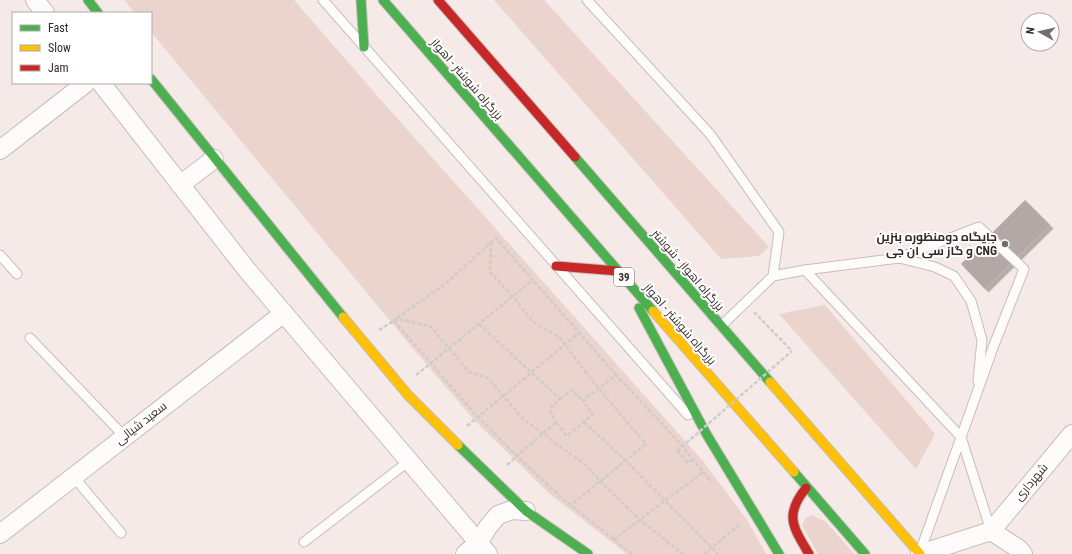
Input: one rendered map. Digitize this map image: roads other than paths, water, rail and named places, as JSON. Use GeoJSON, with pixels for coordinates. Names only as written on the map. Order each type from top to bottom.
{"type":"FeatureCollection","features":[{"type":"Feature","properties":{"kind":"main road"},"geometry":{"type":"LineString","coordinates":[[88,0],[97,12]]}},
{"type":"Feature","properties":{"kind":"main road"},"geometry":{"type":"LineString","coordinates":[[361,0],[364,47]]}},
{"type":"Feature","properties":{"kind":"main road","name":"بزرگراه شوشتر - اهواز"},"geometry":{"type":"LineString","coordinates":[[383,0],[865,554]]}},
{"type":"Feature","properties":{"kind":"main road","name":"بزرگراه اهواز - شوشتر"},"geometry":{"type":"LineString","coordinates":[[438,0],[920,554]]}},
{"type":"Feature","properties":{"kind":"main road"},"geometry":{"type":"LineString","coordinates":[[152,80],[214,159],[401,387],[526,510],[588,554]]}},
{"type":"Feature","properties":{"kind":"main road"},"geometry":{"type":"LineString","coordinates":[[556,266],[618,271],[707,435],[779,554]]}},
{"type":"Feature","properties":{"kind":"main road"},"geometry":{"type":"LineString","coordinates":[[806,488],[797,497],[791,512],[793,526],[808,554]]}},
{"type":"Feature","properties":{"kind":"street"},"geometry":{"type":"LineString","coordinates":[[35,0],[44,12]]}},
{"type":"Feature","properties":{"kind":"street"},"geometry":{"type":"LineString","coordinates":[[0,150],[85,84]]}},
{"type":"Feature","properties":{"kind":"street"},"geometry":{"type":"LineString","coordinates":[[102,84],[284,313],[409,461],[477,550],[488,527],[498,515],[512,510],[526,510]]}},
{"type":"Feature","properties":{"kind":"street"},"geometry":{"type":"LineString","coordinates":[[180,184],[214,159]]}},
{"type":"Feature","properties":{"kind":"street","name":"سعید شیالی"},"geometry":{"type":"LineString","coordinates":[[0,534],[284,313]]}},
{"type":"Feature","properties":{"kind":"street","name":"شهرداری"},"geometry":{"type":"LineString","coordinates":[[991,531],[1072,434]]}},
{"type":"Feature","properties":{"kind":"street"},"geometry":{"type":"LineString","coordinates":[[920,554],[991,531],[1019,549],[1024,554]]}},
{"type":"Feature","properties":{"kind":"lane"},"geometry":{"type":"LineString","coordinates":[[323,0],[673,400],[707,435]]}},
{"type":"Feature","properties":{"kind":"lane"},"geometry":{"type":"LineString","coordinates":[[587,0],[710,134],[779,232],[773,276]]}},
{"type":"Feature","properties":{"kind":"lane"},"geometry":{"type":"LineString","coordinates":[[721,326],[773,276],[806,270],[899,258],[979,227],[1024,269],[976,395],[920,554]]}},
{"type":"Feature","properties":{"kind":"lane"},"geometry":{"type":"LineString","coordinates":[[0,255],[17,274]]}},
{"type":"Feature","properties":{"kind":"lane"},"geometry":{"type":"LineString","coordinates":[[899,258],[935,267],[954,276],[972,301],[982,340],[976,395]]}},
{"type":"Feature","properties":{"kind":"lane"},"geometry":{"type":"LineString","coordinates":[[806,270],[962,436],[991,531]]}},
{"type":"Feature","properties":{"kind":"lane"},"geometry":{"type":"LineString","coordinates":[[30,338],[124,436]]}},
{"type":"Feature","properties":{"kind":"lane"},"geometry":{"type":"LineString","coordinates":[[304,542],[409,461]]}},
{"type":"Feature","properties":{"kind":"lane"},"geometry":{"type":"LineString","coordinates":[[73,476],[121,533]]}},
{"type":"Feature","properties":{"kind":"place","name":"جایگاه دومنظوره بنزین و گاز سی ان جی CNG"},"geometry":{"type":"Point","coordinates":[1005,244]}}]}
